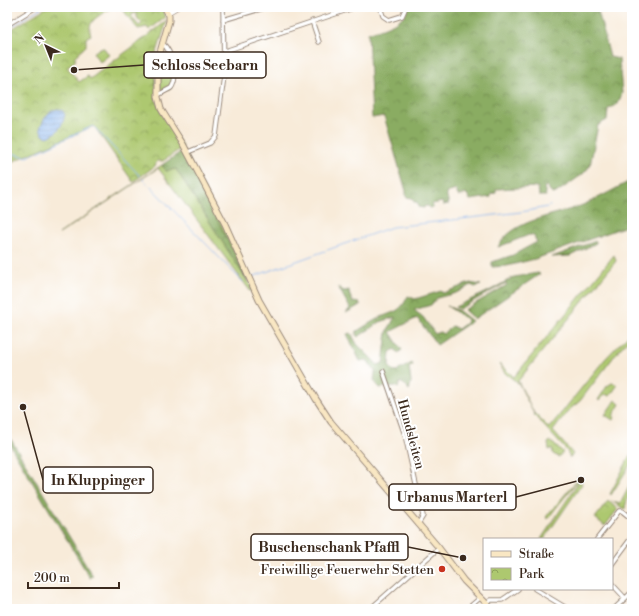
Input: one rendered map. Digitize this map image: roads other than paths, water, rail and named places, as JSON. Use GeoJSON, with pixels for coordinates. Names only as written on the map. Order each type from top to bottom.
{"type":"FeatureCollection","features":[{"type":"Feature","properties":{"kind":"main road"},"geometry":{"type":"LineString","coordinates":[[164,7],[169,21],[158,59],[158,95],[160,109],[188,152],[225,224],[259,300],[321,408],[358,455],[439,548],[462,579],[492,609]]}},
{"type":"Feature","properties":{"kind":"street"},"geometry":{"type":"LineString","coordinates":[[7,24],[36,7]]}},
{"type":"Feature","properties":{"kind":"street"},"geometry":{"type":"LineString","coordinates":[[167,12],[178,7]]}},
{"type":"Feature","properties":{"kind":"street"},"geometry":{"type":"LineString","coordinates":[[188,152],[210,144],[216,136],[224,81],[223,7]]}},
{"type":"Feature","properties":{"kind":"street"},"geometry":{"type":"LineString","coordinates":[[223,20],[267,7]]}},
{"type":"Feature","properties":{"kind":"street"},"geometry":{"type":"LineString","coordinates":[[224,52],[356,7]]}},
{"type":"Feature","properties":{"kind":"street"},"geometry":{"type":"LineString","coordinates":[[380,7],[383,16],[389,20],[402,16],[406,7]]}},
{"type":"Feature","properties":{"kind":"street"},"geometry":{"type":"LineString","coordinates":[[312,21],[319,42]]}},
{"type":"Feature","properties":{"kind":"street"},"geometry":{"type":"LineString","coordinates":[[158,95],[170,89],[175,80],[167,50],[162,43]]}},
{"type":"Feature","properties":{"kind":"street","name":"Hundsleiten"},"geometry":{"type":"LineString","coordinates":[[383,372],[405,435],[423,516],[423,519],[418,524]]}},
{"type":"Feature","properties":{"kind":"street"},"geometry":{"type":"LineString","coordinates":[[598,538],[617,513],[622,511],[632,519]]}},
{"type":"Feature","properties":{"kind":"street"},"geometry":{"type":"LineString","coordinates":[[613,563],[632,537]]}},
{"type":"Feature","properties":{"kind":"street"},"geometry":{"type":"LineString","coordinates":[[370,609],[439,548]]}},
{"type":"Feature","properties":{"kind":"street"},"geometry":{"type":"LineString","coordinates":[[613,585],[625,598]]}},
{"type":"Feature","properties":{"kind":"street"},"geometry":{"type":"LineString","coordinates":[[487,604],[491,600],[502,600],[517,590]]}},
{"type":"Feature","properties":{"kind":"street"},"geometry":{"type":"LineString","coordinates":[[537,590],[568,609]]}},
{"type":"Feature","properties":{"kind":"street"},"geometry":{"type":"LineString","coordinates":[[614,609],[632,592]]}},
{"type":"Feature","properties":{"kind":"street"},"geometry":{"type":"LineString","coordinates":[[467,609],[480,598]]}},
{"type":"Feature","properties":{"kind":"water"},"geometry":{"type":"Polygon","coordinates":[[[58,109],[63,111],[65,115],[61,125],[52,135],[48,137],[43,135],[40,128],[45,118],[49,113],[58,109]]]}},
{"type":"Feature","properties":{"kind":"waterway"},"geometry":{"type":"LineString","coordinates":[[7,29],[42,7]]}},
{"type":"Feature","properties":{"kind":"waterway"},"geometry":{"type":"LineString","coordinates":[[7,152],[27,157],[93,126],[140,176]]}},
{"type":"Feature","properties":{"kind":"waterway"},"geometry":{"type":"LineString","coordinates":[[143,179],[243,282]]}},
{"type":"Feature","properties":{"kind":"waterway"},"geometry":{"type":"LineString","coordinates":[[252,277],[392,227],[521,212],[547,207]]}},
{"type":"Feature","properties":{"kind":"place","name":"Schloss Seebarn"},"geometry":{"type":"Point","coordinates":[74,70]}},
{"type":"Feature","properties":{"kind":"place","name":"In Kluppinger"},"geometry":{"type":"Point","coordinates":[23,407]}},
{"type":"Feature","properties":{"kind":"place","name":"Urbanus Marterl"},"geometry":{"type":"Point","coordinates":[581,480]}},
{"type":"Feature","properties":{"kind":"place","name":"Buschenschank Pfaffl"},"geometry":{"type":"Point","coordinates":[463,558]}},
{"type":"Feature","properties":{"kind":"place","name":"Freiwillige Feuerwehr Stetten"},"geometry":{"type":"Point","coordinates":[442,569]}}]}
